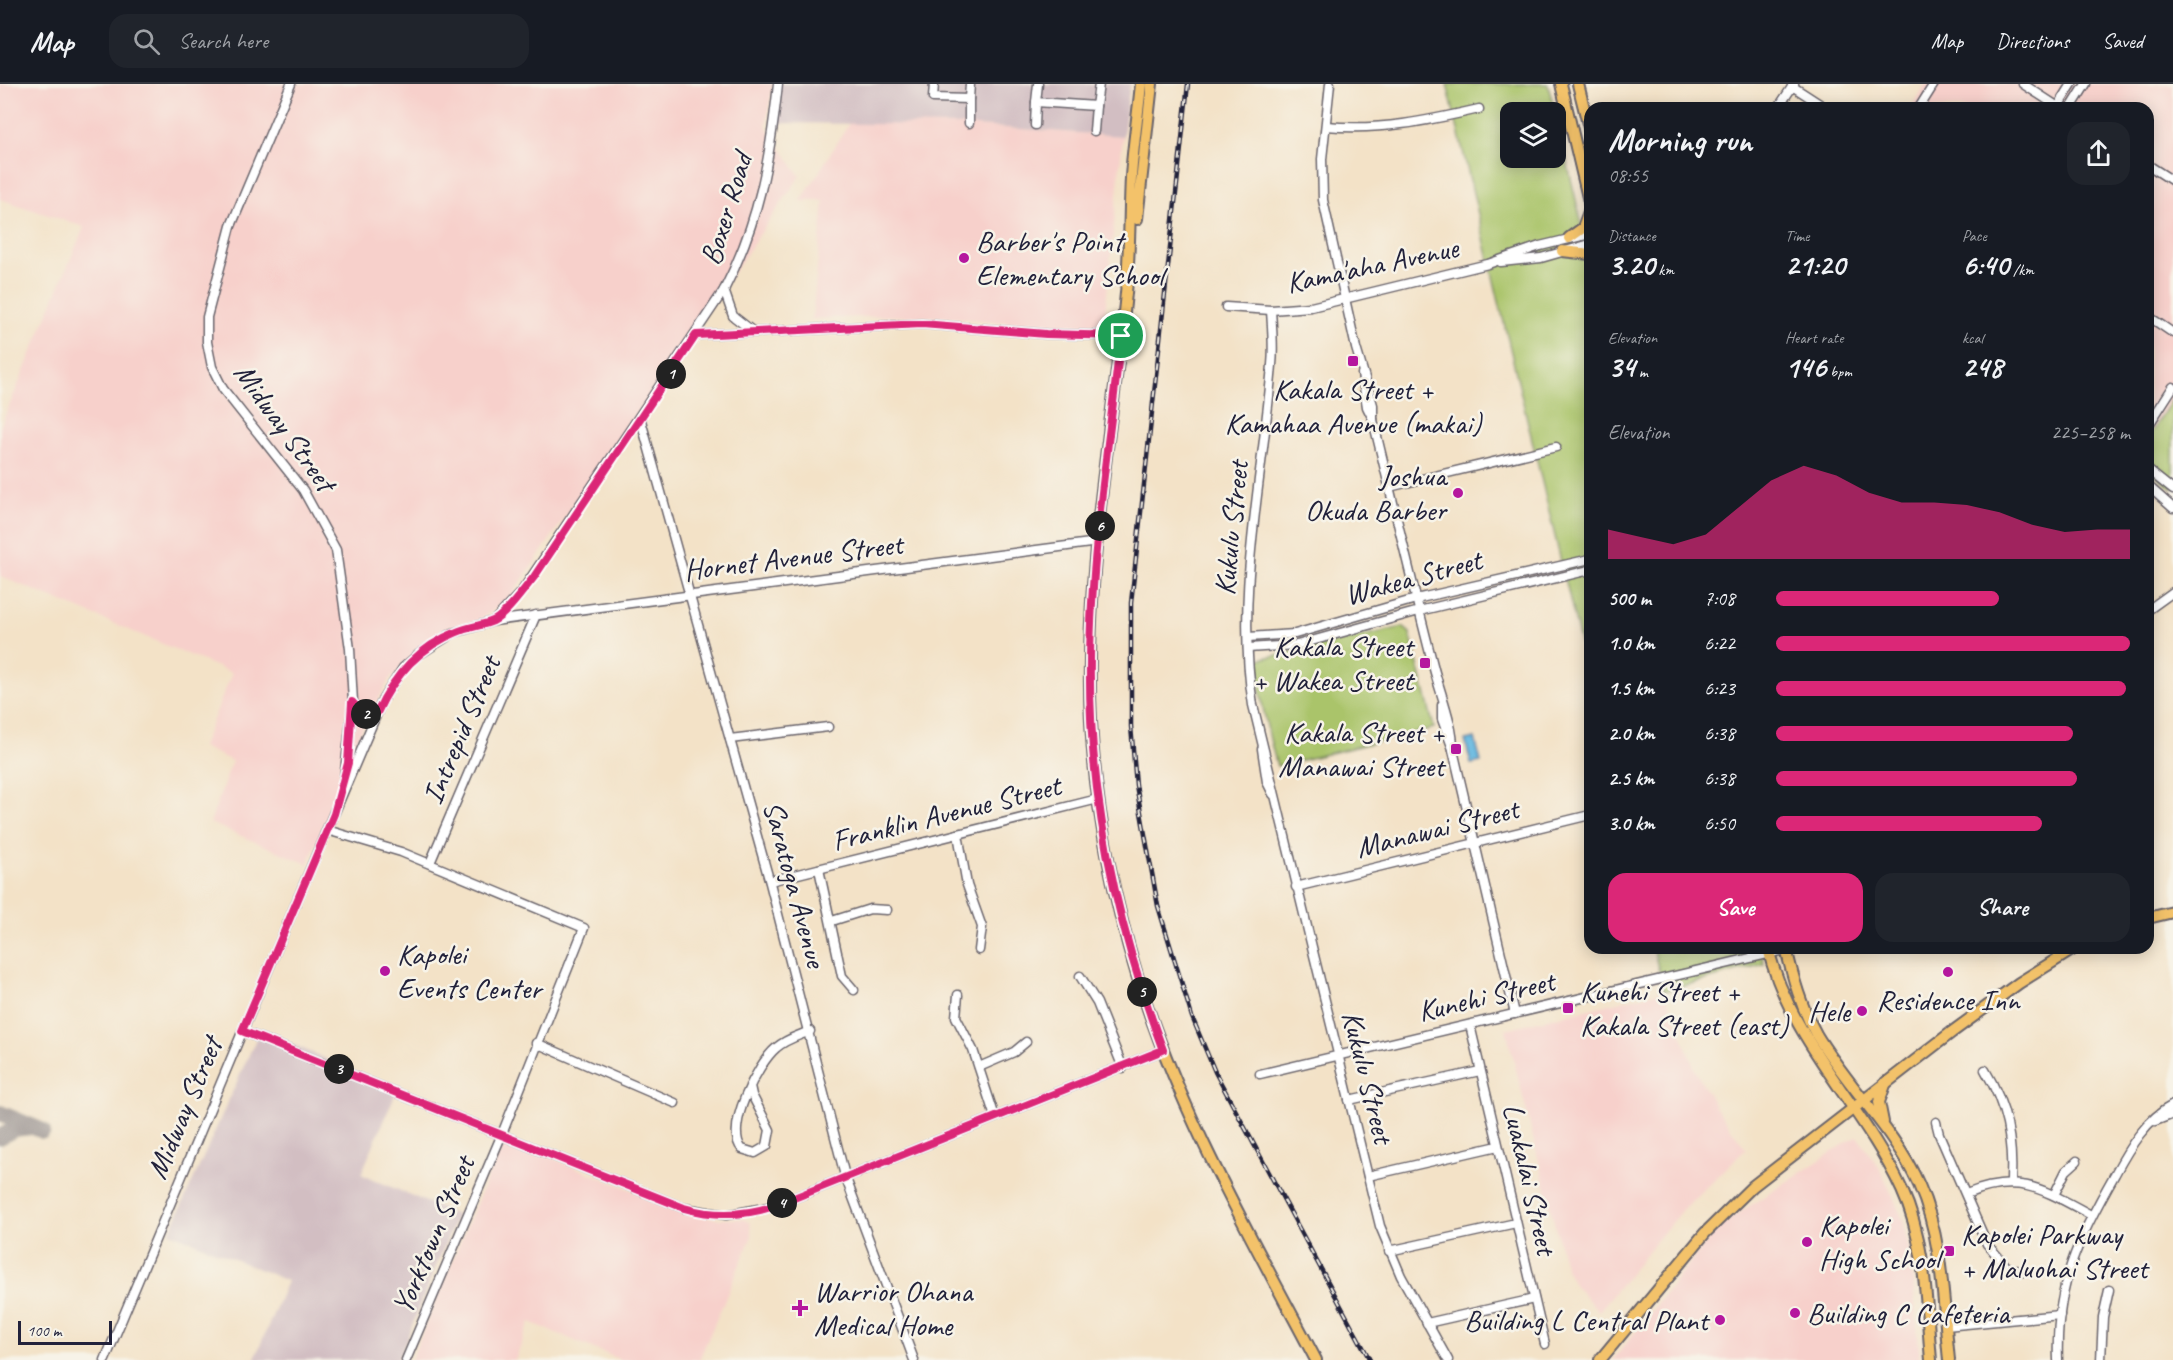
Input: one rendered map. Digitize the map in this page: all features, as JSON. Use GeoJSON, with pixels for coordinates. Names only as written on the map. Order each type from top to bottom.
{"type":"FeatureCollection","features":[{"type":"Feature","properties":{"kind":"main road"},"geometry":{"type":"LineString","coordinates":[[1131,251],[1131,177],[1141,84]]}},
{"type":"Feature","properties":{"kind":"main road"},"geometry":{"type":"LineString","coordinates":[[1152,84],[1098,542],[1090,669],[1098,799],[1108,863],[1123,927],[1142,993],[1163,1050],[1232,1200],[1316,1360]]}},
{"type":"Feature","properties":{"kind":"main road"},"geometry":{"type":"LineString","coordinates":[[1561,84],[1584,182]]}},
{"type":"Feature","properties":{"kind":"main road"},"geometry":{"type":"LineString","coordinates":[[1578,84],[1584,108]]}},
{"type":"Feature","properties":{"kind":"main road"},"geometry":{"type":"LineString","coordinates":[[1569,238],[1584,225]]}},
{"type":"Feature","properties":{"kind":"main road"},"geometry":{"type":"LineString","coordinates":[[1562,251],[1584,253]]}},
{"type":"Feature","properties":{"kind":"main road"},"geometry":{"type":"LineString","coordinates":[[2154,917],[2173,912]]}},
{"type":"Feature","properties":{"kind":"main road"},"geometry":{"type":"LineString","coordinates":[[1770,954],[1792,1015],[1809,1045],[1870,1131],[1897,1179],[1913,1218],[1920,1249],[1931,1360]]}},
{"type":"Feature","properties":{"kind":"main road"},"geometry":{"type":"LineString","coordinates":[[1789,954],[1794,982],[1810,1023],[1912,1171],[1929,1212],[1938,1253],[1949,1360]]}},
{"type":"Feature","properties":{"kind":"main road"},"geometry":{"type":"LineString","coordinates":[[1591,1360],[1697,1232],[1729,1198],[1757,1173],[1863,1099],[2019,982],[2065,954]]}},
{"type":"Feature","properties":{"kind":"main road"},"geometry":{"type":"LineString","coordinates":[[1884,1128],[1879,1102],[1886,1082]]}},
{"type":"Feature","properties":{"kind":"main road"},"geometry":{"type":"LineString","coordinates":[[1600,1360],[1728,1208],[1853,1106]]}},
{"type":"Feature","properties":{"kind":"main road"},"geometry":{"type":"LineString","coordinates":[[1821,1134],[1850,1121],[1870,1131]]}},
{"type":"Feature","properties":{"kind":"main road"},"geometry":{"type":"LineString","coordinates":[[1928,1328],[1946,1326]]}},
{"type":"Feature","properties":{"kind":"street","name":"Midway Street"},"geometry":{"type":"LineString","coordinates":[[105,1360],[334,814],[348,763],[352,702],[350,649],[336,550],[303,490],[223,389],[212,367],[207,342],[207,317],[231,226],[291,84]]}},
{"type":"Feature","properties":{"kind":"street","name":"Boxer Road"},"geometry":{"type":"LineString","coordinates":[[494,621],[534,577],[724,290],[744,252],[761,196],[778,84]]}},
{"type":"Feature","properties":{"kind":"street"},"geometry":{"type":"LineString","coordinates":[[934,84],[933,98],[969,99]]}},
{"type":"Feature","properties":{"kind":"street"},"geometry":{"type":"LineString","coordinates":[[969,123],[970,84]]}},
{"type":"Feature","properties":{"kind":"street"},"geometry":{"type":"LineString","coordinates":[[1035,125],[1038,84]]}},
{"type":"Feature","properties":{"kind":"street"},"geometry":{"type":"LineString","coordinates":[[1094,131],[1099,84]]}},
{"type":"Feature","properties":{"kind":"street"},"geometry":{"type":"LineString","coordinates":[[1330,84],[1322,170],[1323,200],[1362,373],[1362,388],[1373,420],[1442,704],[1442,719],[1453,750],[1515,1014]]}},
{"type":"Feature","properties":{"kind":"street"},"geometry":{"type":"LineString","coordinates":[[1923,102],[1934,84]]}},
{"type":"Feature","properties":{"kind":"street"},"geometry":{"type":"LineString","coordinates":[[2023,84],[2049,102]]}},
{"type":"Feature","properties":{"kind":"street"},"geometry":{"type":"LineString","coordinates":[[2062,102],[2072,84]]}},
{"type":"Feature","properties":{"kind":"street"},"geometry":{"type":"LineString","coordinates":[[2075,102],[2086,84]]}},
{"type":"Feature","properties":{"kind":"street"},"geometry":{"type":"LineString","coordinates":[[1782,102],[1793,85],[1817,102]]}},
{"type":"Feature","properties":{"kind":"street"},"geometry":{"type":"LineString","coordinates":[[1036,102],[1096,106]]}},
{"type":"Feature","properties":{"kind":"street"},"geometry":{"type":"LineString","coordinates":[[1326,126],[1366,129],[1397,127],[1479,109]]}},
{"type":"Feature","properties":{"kind":"street"},"geometry":{"type":"LineString","coordinates":[[2154,169],[2173,181]]}},
{"type":"Feature","properties":{"kind":"street","name":"Kama'aha Avenue"},"geometry":{"type":"LineString","coordinates":[[1226,307],[1272,310],[1311,307],[1491,263],[1584,235]]}},
{"type":"Feature","properties":{"kind":"street","name":"Kama'aha Avenue"},"geometry":{"type":"LineString","coordinates":[[1491,263],[1528,261],[1584,246]]}},
{"type":"Feature","properties":{"kind":"street"},"geometry":{"type":"LineString","coordinates":[[724,290],[733,316],[745,327],[754,331]]}},
{"type":"Feature","properties":{"kind":"street","name":"Kukulu Street"},"geometry":{"type":"LineString","coordinates":[[1272,310],[1272,366],[1249,572],[1248,648],[1251,691],[1296,887],[1389,1251],[1448,1360]]}},
{"type":"Feature","properties":{"kind":"street"},"geometry":{"type":"LineString","coordinates":[[2154,320],[2173,333]]}},
{"type":"Feature","properties":{"kind":"street"},"geometry":{"type":"LineString","coordinates":[[696,335],[922,324],[1046,334],[1121,336]]}},
{"type":"Feature","properties":{"kind":"street"},"geometry":{"type":"LineString","coordinates":[[2154,417],[2173,387]]}},
{"type":"Feature","properties":{"kind":"street","name":"Saratoga Avenue"},"geometry":{"type":"LineString","coordinates":[[640,417],[770,881],[810,1031],[845,1176],[915,1360]]}},
{"type":"Feature","properties":{"kind":"street"},"geometry":{"type":"LineString","coordinates":[[1389,487],[1556,447]]}},
{"type":"Feature","properties":{"kind":"street"},"geometry":{"type":"LineString","coordinates":[[2154,475],[2173,490]]}},
{"type":"Feature","properties":{"kind":"street"},"geometry":{"type":"LineString","coordinates":[[2154,491],[2173,508]]}},
{"type":"Feature","properties":{"kind":"street","name":"Hornet Avenue Street"},"geometry":{"type":"LineString","coordinates":[[494,621],[1098,542]]}},
{"type":"Feature","properties":{"kind":"street","name":"Wakea Street"},"geometry":{"type":"LineString","coordinates":[[1248,637],[1294,634],[1416,600],[1584,560]]}},
{"type":"Feature","properties":{"kind":"street","name":"Wakea Street"},"geometry":{"type":"LineString","coordinates":[[1248,648],[1297,645],[1419,611],[1584,572]]}},
{"type":"Feature","properties":{"kind":"street"},"geometry":{"type":"LineString","coordinates":[[2154,606],[2173,592]]}},
{"type":"Feature","properties":{"kind":"street","name":"Intrepid Street"},"geometry":{"type":"LineString","coordinates":[[430,863],[536,615]]}},
{"type":"Feature","properties":{"kind":"street"},"geometry":{"type":"LineString","coordinates":[[334,814],[377,713],[390,686],[404,668],[453,633],[494,621]]}},
{"type":"Feature","properties":{"kind":"street"},"geometry":{"type":"LineString","coordinates":[[352,702],[361,712],[377,713]]}},
{"type":"Feature","properties":{"kind":"street"},"geometry":{"type":"LineString","coordinates":[[730,739],[828,727]]}},
{"type":"Feature","properties":{"kind":"street","name":"Franklin Avenue Street"},"geometry":{"type":"LineString","coordinates":[[770,881],[1098,799]]}},
{"type":"Feature","properties":{"kind":"street","name":"Manawai Street"},"geometry":{"type":"LineString","coordinates":[[1296,887],[1584,817]]}},
{"type":"Feature","properties":{"kind":"street"},"geometry":{"type":"LineString","coordinates":[[327,830],[430,863]]}},
{"type":"Feature","properties":{"kind":"street"},"geometry":{"type":"LineString","coordinates":[[958,834],[965,860],[967,885],[982,927],[979,950]]}},
{"type":"Feature","properties":{"kind":"street","name":"Yorktown Street"},"geometry":{"type":"LineString","coordinates":[[406,1360],[502,1134],[536,1043],[584,927],[430,863]]}},
{"type":"Feature","properties":{"kind":"street"},"geometry":{"type":"LineString","coordinates":[[819,869],[842,976],[854,990]]}},
{"type":"Feature","properties":{"kind":"street"},"geometry":{"type":"LineString","coordinates":[[832,921],[870,909],[887,910]]}},
{"type":"Feature","properties":{"kind":"street","name":"Kunehi Street"},"geometry":{"type":"LineString","coordinates":[[1260,1074],[1757,954]]}},
{"type":"Feature","properties":{"kind":"street"},"geometry":{"type":"LineString","coordinates":[[1080,976],[1097,1003],[1123,1068]]}},
{"type":"Feature","properties":{"kind":"street"},"geometry":{"type":"LineString","coordinates":[[958,995],[956,1017],[979,1067],[995,1117]]}},
{"type":"Feature","properties":{"kind":"street","name":"Luakalai Street"},"geometry":{"type":"LineString","coordinates":[[1470,1024],[1545,1344]]}},
{"type":"Feature","properties":{"kind":"street"},"geometry":{"type":"LineString","coordinates":[[242,1031],[684,1208],[705,1213],[737,1214],[765,1209],[1123,1068],[1163,1050]]}},
{"type":"Feature","properties":{"kind":"street"},"geometry":{"type":"LineString","coordinates":[[750,1086],[771,1133],[767,1146],[755,1153],[742,1149],[736,1137],[741,1108],[750,1086],[763,1063],[778,1046],[810,1031]]}},
{"type":"Feature","properties":{"kind":"street"},"geometry":{"type":"LineString","coordinates":[[979,1067],[1014,1052],[1026,1042]]}},
{"type":"Feature","properties":{"kind":"street"},"geometry":{"type":"LineString","coordinates":[[536,1043],[675,1103]]}},
{"type":"Feature","properties":{"kind":"street"},"geometry":{"type":"LineString","coordinates":[[1985,1070],[1996,1090],[2007,1121],[2011,1145],[2011,1182]]}},
{"type":"Feature","properties":{"kind":"street"},"geometry":{"type":"LineString","coordinates":[[1349,1100],[1480,1071]]}},
{"type":"Feature","properties":{"kind":"street"},"geometry":{"type":"LineString","coordinates":[[2058,1360],[2060,1315],[2072,1258],[2091,1215],[2129,1148],[2155,1121],[2158,1114],[2173,1105]]}},
{"type":"Feature","properties":{"kind":"street"},"geometry":{"type":"LineString","coordinates":[[2155,1121],[2173,1114]]}},
{"type":"Feature","properties":{"kind":"street"},"geometry":{"type":"LineString","coordinates":[[1936,1122],[1939,1134],[1991,1250],[2007,1267],[2022,1272]]}},
{"type":"Feature","properties":{"kind":"street"},"geometry":{"type":"LineString","coordinates":[[1368,1176],[1498,1146]]}},
{"type":"Feature","properties":{"kind":"street"},"geometry":{"type":"LineString","coordinates":[[2054,1195],[2068,1168],[2077,1161]]}},
{"type":"Feature","properties":{"kind":"street"},"geometry":{"type":"LineString","coordinates":[[1966,1194],[1986,1185],[2011,1182],[2034,1186],[2091,1215]]}},
{"type":"Feature","properties":{"kind":"street"},"geometry":{"type":"LineString","coordinates":[[1389,1251],[1516,1223]]}},
{"type":"Feature","properties":{"kind":"street"},"geometry":{"type":"LineString","coordinates":[[2101,1360],[2103,1317],[2109,1290]]}},
{"type":"Feature","properties":{"kind":"street"},"geometry":{"type":"LineString","coordinates":[[1427,1323],[1534,1299]]}},
{"type":"Feature","properties":{"kind":"street"},"geometry":{"type":"LineString","coordinates":[[1946,1326],[2060,1315]]}},
{"type":"Feature","properties":{"kind":"shaded area"},"geometry":{"type":"Polygon","coordinates":[[[0,84],[773,84],[766,126],[800,176],[511,596],[481,619],[423,648],[390,678],[362,729],[308,864],[210,823],[232,761],[202,747],[232,673],[0,576],[0,428],[84,227],[0,199],[0,84]]]}},
{"type":"Feature","properties":{"kind":"shaded area"},"geometry":{"type":"Polygon","coordinates":[[[776,84],[1130,84],[1123,136],[962,125],[771,123],[776,84]]]}},
{"type":"Feature","properties":{"kind":"shaded area"},"geometry":{"type":"Polygon","coordinates":[[[1926,84],[2173,84],[2173,398],[2154,428],[2154,102],[1914,102],[1926,84]]]}},
{"type":"Feature","properties":{"kind":"shaded area","name":"Barber's Point Elementary School"},"geometry":{"type":"Polygon","coordinates":[[[850,122],[962,125],[1123,136],[1103,333],[962,318],[883,316],[812,319],[824,201],[801,201],[850,122]]]}},
{"type":"Feature","properties":{"kind":"shaded area"},"geometry":{"type":"Polygon","coordinates":[[[1664,991],[1696,1072],[1716,1108],[1746,1149],[1681,1211],[1599,1311],[1575,1286],[1565,1266],[1506,1029],[1664,991]]]}},
{"type":"Feature","properties":{"kind":"shaded area"},"geometry":{"type":"Polygon","coordinates":[[[260,1030],[397,1090],[361,1174],[457,1215],[398,1360],[254,1360],[287,1281],[170,1232],[260,1030]]]}},
{"type":"Feature","properties":{"kind":"shaded area","name":"Kapolei High School"},"geometry":{"type":"Polygon","coordinates":[[[1857,1136],[1881,1170],[1903,1220],[1910,1249],[1920,1360],[1613,1360],[1719,1226],[1857,1136]]]}},
{"type":"Feature","properties":{"kind":"shaded area"},"geometry":{"type":"Polygon","coordinates":[[[514,1143],[691,1214],[718,1219],[743,1219],[750,1223],[752,1236],[699,1360],[621,1360],[530,1322],[515,1360],[411,1360],[501,1145],[514,1143]]]}},
{"type":"Feature","properties":{"kind":"green space"},"geometry":{"type":"Polygon","coordinates":[[[1447,84],[1548,84],[1552,102],[1500,102],[1500,168],[1566,168],[1566,158],[1584,233],[1584,658],[1447,84]]]}},
{"type":"Feature","properties":{"kind":"green space"},"geometry":{"type":"Polygon","coordinates":[[[2173,398],[2173,489],[2154,475],[2154,428],[2173,398]]]}},
{"type":"Feature","properties":{"kind":"green space"},"geometry":{"type":"Polygon","coordinates":[[[1403,627],[1410,633],[1434,728],[1277,766],[1261,694],[1258,667],[1260,659],[1403,627]]]}},
{"type":"Feature","properties":{"kind":"green space"},"geometry":{"type":"Polygon","coordinates":[[[1655,954],[1762,954],[1764,964],[1664,991],[1655,954]]]}},
{"type":"Feature","properties":{"kind":"water"},"geometry":{"type":"Polygon","coordinates":[[[1475,738],[1481,762],[1471,764],[1465,740],[1475,738]]]}},
{"type":"Feature","properties":{"kind":"taxiway"},"geometry":{"type":"LineString","coordinates":[[0,1113],[43,1131]]}},
{"type":"Feature","properties":{"kind":"taxiway"},"geometry":{"type":"LineString","coordinates":[[0,1137],[14,1129],[31,1127]]}},
{"type":"Feature","properties":{"kind":"railway"},"geometry":{"type":"LineString","coordinates":[[1188,84],[1131,603],[1131,726],[1136,785],[1158,906],[1192,1017],[1215,1072],[1370,1360]]}},
{"type":"Feature","properties":{"kind":"place","name":"Barber's Point Elementary School"},"geometry":{"type":"Point","coordinates":[964,258]}},
{"type":"Feature","properties":{"kind":"place","name":"Kakala Street + Kamahaa Avenue (makai)"},"geometry":{"type":"Point","coordinates":[1353,361]}},
{"type":"Feature","properties":{"kind":"place","name":"Joshua Okuda Barber"},"geometry":{"type":"Point","coordinates":[1458,493]}},
{"type":"Feature","properties":{"kind":"place","name":"Kakala Street + Wakea Street"},"geometry":{"type":"Point","coordinates":[1425,663]}},
{"type":"Feature","properties":{"kind":"place","name":"Kakala Street + Manawai Street"},"geometry":{"type":"Point","coordinates":[1456,749]}},
{"type":"Feature","properties":{"kind":"place","name":"Kapolei Events Center"},"geometry":{"type":"Point","coordinates":[385,971]}},
{"type":"Feature","properties":{"kind":"place","name":"Residence Inn"},"geometry":{"type":"Point","coordinates":[1948,972]}},
{"type":"Feature","properties":{"kind":"place","name":"Kunehi Street + Kakala Street (east)"},"geometry":{"type":"Point","coordinates":[1568,1008]}},
{"type":"Feature","properties":{"kind":"place","name":"Hele"},"geometry":{"type":"Point","coordinates":[1862,1011]}},
{"type":"Feature","properties":{"kind":"place","name":"Kapolei High School"},"geometry":{"type":"Point","coordinates":[1807,1242]}},
{"type":"Feature","properties":{"kind":"place","name":"Kapolei Parkway + Maluohai Street"},"geometry":{"type":"Point","coordinates":[1949,1251]}},
{"type":"Feature","properties":{"kind":"place","name":"Warrior Ohana Medical Home"},"geometry":{"type":"Point","coordinates":[800,1308]}},
{"type":"Feature","properties":{"kind":"place","name":"Building C Cafeteria"},"geometry":{"type":"Point","coordinates":[1795,1313]}},
{"type":"Feature","properties":{"kind":"place","name":"Building L Central Plant"},"geometry":{"type":"Point","coordinates":[1720,1320]}},
{"type":"Feature","properties":{"kind":"route"},"geometry":{"type":"LineString","coordinates":[[922,324],[1046,334],[1121,336],[1092,609],[1090,660],[1092,730],[1098,799],[1108,863],[1137,975],[1163,1050],[1123,1068],[774,1206],[747,1213],[726,1215],[684,1208],[242,1031],[334,814],[348,763],[352,702],[356,710],[365,714],[377,713],[390,686],[404,668],[418,656],[453,633],[494,621],[513,602],[534,577],[696,335],[922,324]]}}]}
